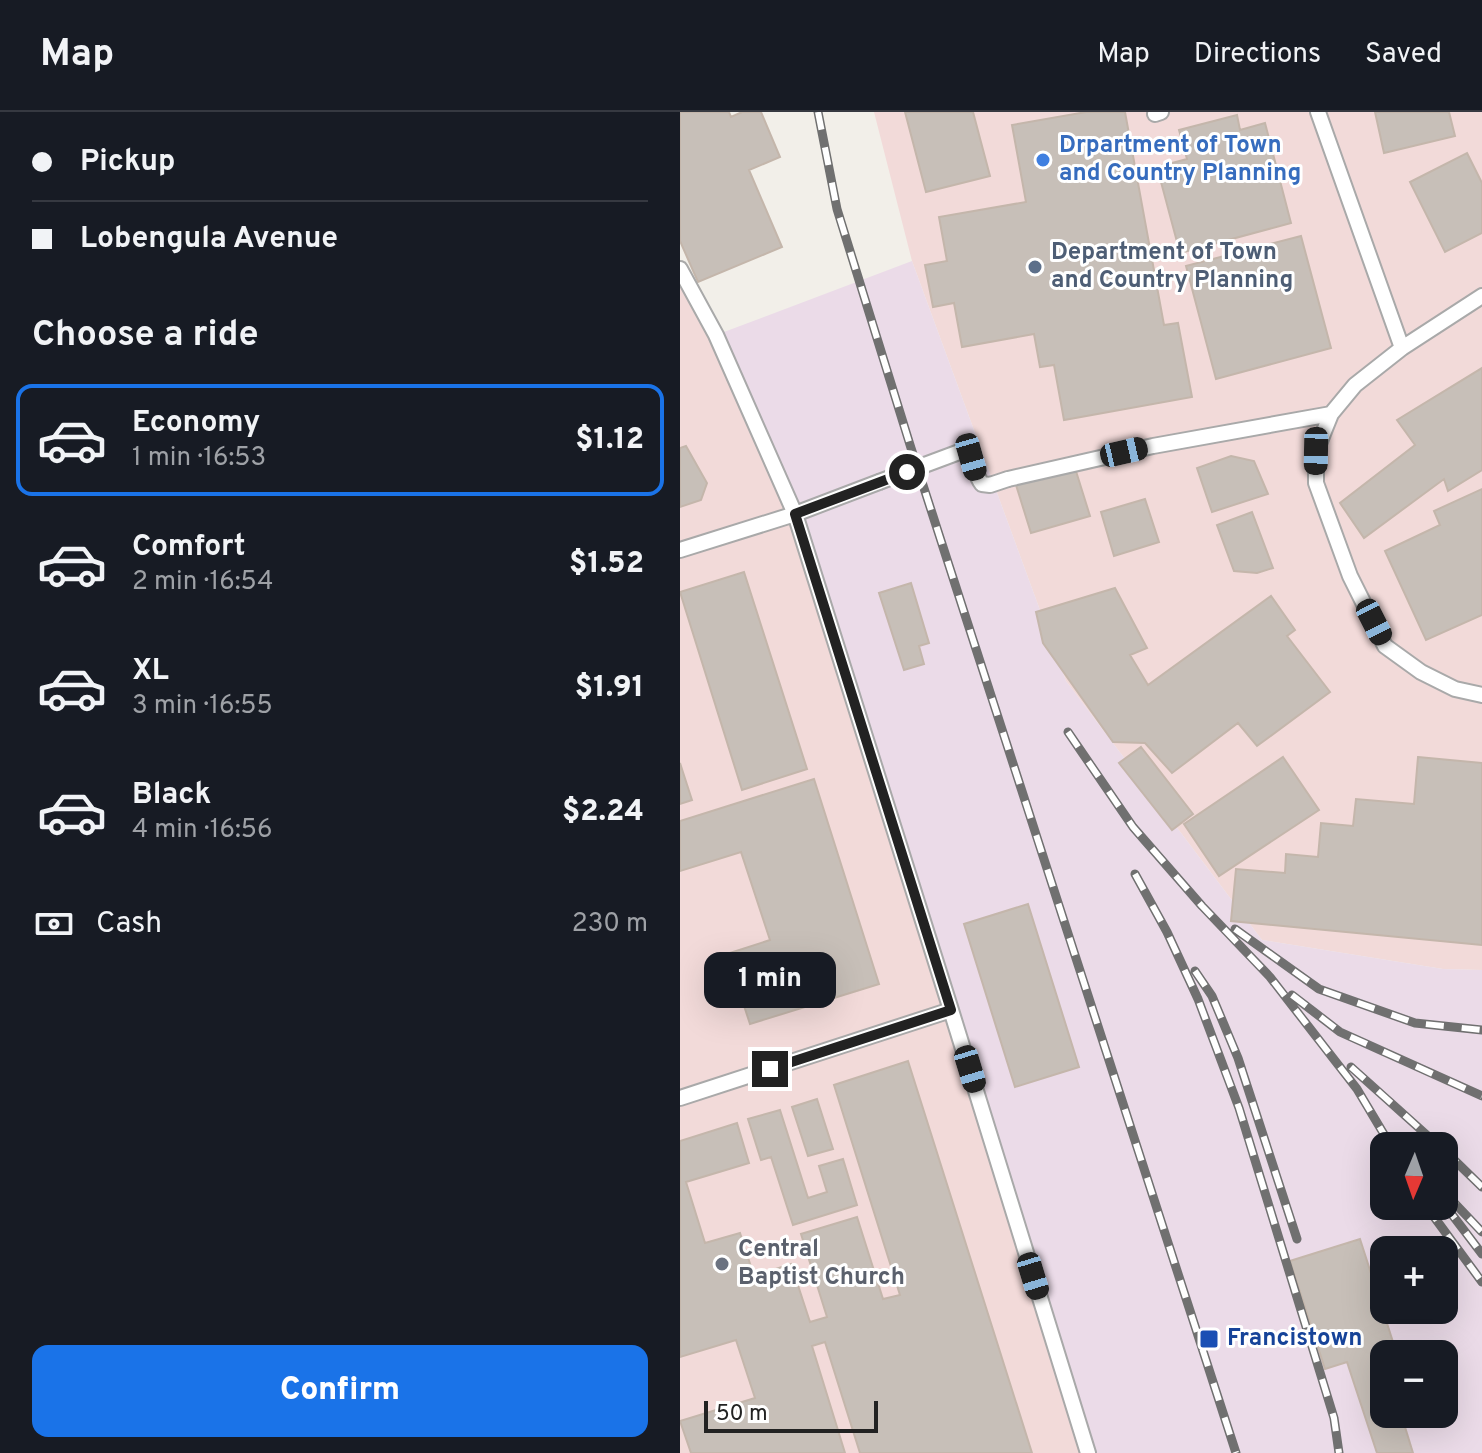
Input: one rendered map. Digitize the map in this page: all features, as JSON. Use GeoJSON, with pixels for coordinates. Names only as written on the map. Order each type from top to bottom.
{"type":"FeatureCollection","features":[{"type":"Feature","properties":{"kind":"lane"},"geometry":{"type":"LineString","coordinates":[[1318,112],[1402,348]]}},
{"type":"Feature","properties":{"kind":"lane"},"geometry":{"type":"LineString","coordinates":[[680,269],[716,335],[795,514],[1088,1453]]}},
{"type":"Feature","properties":{"kind":"lane"},"geometry":{"type":"LineString","coordinates":[[1482,296],[1402,348],[1355,385],[1331,414],[1316,451],[1316,483],[1350,576],[1385,646],[1421,672],[1455,689],[1482,695]]}},
{"type":"Feature","properties":{"kind":"lane"},"geometry":{"type":"LineString","coordinates":[[680,550],[795,514],[962,451],[971,457],[977,478],[982,484],[990,485],[1153,446],[1331,414]]}},
{"type":"Feature","properties":{"kind":"lane"},"geometry":{"type":"LineString","coordinates":[[680,1098],[951,1010]]}},
{"type":"Feature","properties":{"kind":"shaded area"},"geometry":{"type":"Polygon","coordinates":[[[874,112],[1482,112],[1482,970],[1443,969],[1262,940],[1066,681],[912,261],[874,112]]]}},
{"type":"Feature","properties":{"kind":"shaded area"},"geometry":{"type":"Polygon","coordinates":[[[912,261],[1066,681],[1262,940],[1443,969],[1482,970],[1482,1453],[1088,1453],[795,514],[716,335],[912,261]]]}},
{"type":"Feature","properties":{"kind":"shaded area"},"geometry":{"type":"Polygon","coordinates":[[[680,269],[795,514],[1088,1453],[680,1453],[680,269]]]}},
{"type":"Feature","properties":{"kind":"building"},"geometry":{"type":"Polygon","coordinates":[[[680,112],[729,112],[731,117],[742,112],[761,112],[780,157],[749,170],[782,247],[698,282],[680,241],[680,112]]]}},
{"type":"Feature","properties":{"kind":"building"},"geometry":{"type":"Polygon","coordinates":[[[905,112],[973,112],[990,176],[926,192],[905,112]]]}},
{"type":"Feature","properties":{"kind":"building"},"geometry":{"type":"Polygon","coordinates":[[[1086,112],[1125,112],[1164,325],[1178,323],[1192,397],[1064,420],[1054,365],[1040,367],[1034,334],[962,347],[954,303],[933,307],[925,265],[947,261],[939,217],[1026,202],[1012,125],[1086,112]]]}},
{"type":"Feature","properties":{"kind":"building"},"geometry":{"type":"Polygon","coordinates":[[[1375,112],[1449,112],[1455,136],[1384,153],[1375,112]]]}},
{"type":"Feature","properties":{"kind":"building"},"geometry":{"type":"Polygon","coordinates":[[[1237,115],[1240,130],[1265,123],[1291,223],[1180,253],[1157,167],[1187,159],[1179,130],[1237,115]]]}},
{"type":"Feature","properties":{"kind":"building"},"geometry":{"type":"Polygon","coordinates":[[[1467,153],[1482,183],[1482,233],[1445,252],[1410,182],[1467,153]]]}},
{"type":"Feature","properties":{"kind":"building"},"geometry":{"type":"Polygon","coordinates":[[[1301,236],[1331,348],[1216,379],[1186,266],[1301,236]]]}},
{"type":"Feature","properties":{"kind":"building"},"geometry":{"type":"Polygon","coordinates":[[[1482,368],[1482,470],[1448,491],[1444,479],[1364,538],[1340,503],[1415,445],[1397,420],[1482,368]]]}},
{"type":"Feature","properties":{"kind":"building"},"geometry":{"type":"Polygon","coordinates":[[[686,446],[707,483],[701,500],[680,507],[680,448],[686,446]]]}},
{"type":"Feature","properties":{"kind":"building"},"geometry":{"type":"Polygon","coordinates":[[[1231,456],[1254,461],[1268,494],[1212,512],[1197,468],[1231,456]]]}},
{"type":"Feature","properties":{"kind":"building"},"geometry":{"type":"Polygon","coordinates":[[[1075,468],[1090,516],[1031,533],[1016,485],[1075,468]]]}},
{"type":"Feature","properties":{"kind":"building"},"geometry":{"type":"Polygon","coordinates":[[[1482,489],[1482,615],[1426,640],[1385,551],[1440,525],[1434,511],[1482,489]]]}},
{"type":"Feature","properties":{"kind":"building"},"geometry":{"type":"Polygon","coordinates":[[[1145,499],[1159,542],[1114,556],[1101,512],[1145,499]]]}},
{"type":"Feature","properties":{"kind":"building"},"geometry":{"type":"Polygon","coordinates":[[[1252,512],[1273,568],[1257,573],[1234,571],[1217,525],[1252,512]]]}},
{"type":"Feature","properties":{"kind":"building"},"geometry":{"type":"Polygon","coordinates":[[[744,572],[807,769],[742,790],[680,592],[744,572]]]}},
{"type":"Feature","properties":{"kind":"building"},"geometry":{"type":"Polygon","coordinates":[[[911,583],[929,643],[919,646],[924,664],[904,670],[879,593],[911,583]]]}},
{"type":"Feature","properties":{"kind":"building"},"geometry":{"type":"Polygon","coordinates":[[[1115,588],[1147,648],[1130,655],[1148,685],[1271,596],[1295,630],[1287,636],[1330,692],[1257,746],[1238,723],[1172,773],[1145,743],[1113,742],[1043,643],[1036,612],[1115,588]]]}},
{"type":"Feature","properties":{"kind":"building"},"geometry":{"type":"Polygon","coordinates":[[[1141,747],[1193,814],[1172,830],[1119,763],[1141,747]]]}},
{"type":"Feature","properties":{"kind":"building"},"geometry":{"type":"Polygon","coordinates":[[[1283,757],[1319,810],[1219,876],[1184,824],[1283,757]]]}},
{"type":"Feature","properties":{"kind":"building"},"geometry":{"type":"Polygon","coordinates":[[[1418,757],[1482,763],[1482,945],[1231,921],[1236,869],[1285,873],[1286,854],[1318,857],[1321,823],[1353,826],[1356,799],[1414,804],[1418,757]]]}},
{"type":"Feature","properties":{"kind":"building"},"geometry":{"type":"Polygon","coordinates":[[[680,763],[692,800],[680,804],[680,763]]]}},
{"type":"Feature","properties":{"kind":"building"},"geometry":{"type":"Polygon","coordinates":[[[814,779],[879,984],[750,1024],[727,954],[770,940],[741,852],[680,871],[680,821],[814,779]]]}},
{"type":"Feature","properties":{"kind":"building"},"geometry":{"type":"Polygon","coordinates":[[[1028,904],[1079,1067],[1015,1087],[964,924],[1028,904]]]}},
{"type":"Feature","properties":{"kind":"building"},"geometry":{"type":"Polygon","coordinates":[[[908,1061],[1032,1453],[860,1453],[825,1342],[812,1346],[845,1453],[691,1453],[680,1421],[755,1398],[736,1340],[680,1357],[680,1141],[737,1123],[749,1163],[686,1182],[705,1243],[740,1233],[754,1276],[791,1264],[810,1322],[827,1317],[801,1234],[857,1217],[883,1299],[900,1295],[834,1085],[908,1061]]]}},
{"type":"Feature","properties":{"kind":"building"},"geometry":{"type":"Polygon","coordinates":[[[817,1099],[833,1149],[808,1156],[792,1107],[817,1099]]]}},
{"type":"Feature","properties":{"kind":"building"},"geometry":{"type":"Polygon","coordinates":[[[780,1110],[808,1198],[827,1192],[819,1166],[843,1159],[857,1205],[793,1225],[771,1157],[761,1160],[748,1119],[780,1110]]]}},
{"type":"Feature","properties":{"kind":"building"},"geometry":{"type":"Polygon","coordinates":[[[1360,1239],[1370,1270],[1370,1324],[1387,1324],[1392,1340],[1370,1340],[1370,1428],[1405,1428],[1413,1453],[1377,1453],[1347,1362],[1325,1369],[1290,1261],[1360,1239]]]}},
{"type":"Feature","properties":{"kind":"railway"},"geometry":{"type":"LineString","coordinates":[[818,112],[837,209],[911,448],[1236,1453]]}},
{"type":"Feature","properties":{"kind":"railway"},"geometry":{"type":"LineString","coordinates":[[1068,732],[1133,827],[1270,977],[1357,1089],[1383,1132]]}},
{"type":"Feature","properties":{"kind":"railway"},"geometry":{"type":"LineString","coordinates":[[1135,874],[1167,932],[1198,999],[1239,1108],[1334,1418],[1339,1453]]}},
{"type":"Feature","properties":{"kind":"railway"},"geometry":{"type":"LineString","coordinates":[[1235,929],[1319,989],[1415,1023],[1482,1030]]}},
{"type":"Feature","properties":{"kind":"railway"},"geometry":{"type":"LineString","coordinates":[[1195,971],[1212,996],[1238,1058],[1297,1239]]}},
{"type":"Feature","properties":{"kind":"railway"},"geometry":{"type":"LineString","coordinates":[[1292,995],[1340,1032],[1482,1096]]}},
{"type":"Feature","properties":{"kind":"railway"},"geometry":{"type":"LineString","coordinates":[[1351,1067],[1423,1132]]}},
{"type":"Feature","properties":{"kind":"railway"},"geometry":{"type":"LineString","coordinates":[[1458,1164],[1482,1187]]}},
{"type":"Feature","properties":{"kind":"railway"},"geometry":{"type":"LineString","coordinates":[[1458,1207],[1482,1232]]}},
{"type":"Feature","properties":{"kind":"railway"},"geometry":{"type":"LineString","coordinates":[[1436,1220],[1482,1282]]}},
{"type":"Feature","properties":{"kind":"railway"},"geometry":{"type":"LineString","coordinates":[[1456,1220],[1482,1254]]}},
{"type":"Feature","properties":{"kind":"place","name":"Drpartment of Town and Country Planning"},"geometry":{"type":"Point","coordinates":[1043,160]}},
{"type":"Feature","properties":{"kind":"place","name":"Department of Town and Country Planning"},"geometry":{"type":"Point","coordinates":[1035,267]}},
{"type":"Feature","properties":{"kind":"place","name":"Central Baptist Church"},"geometry":{"type":"Point","coordinates":[722,1264]}},
{"type":"Feature","properties":{"kind":"place","name":"Francistown"},"geometry":{"type":"Point","coordinates":[1209,1339]}},
{"type":"Feature","properties":{"kind":"route"},"geometry":{"type":"LineString","coordinates":[[770,1069],[951,1010],[795,514],[907,472]]}}]}
